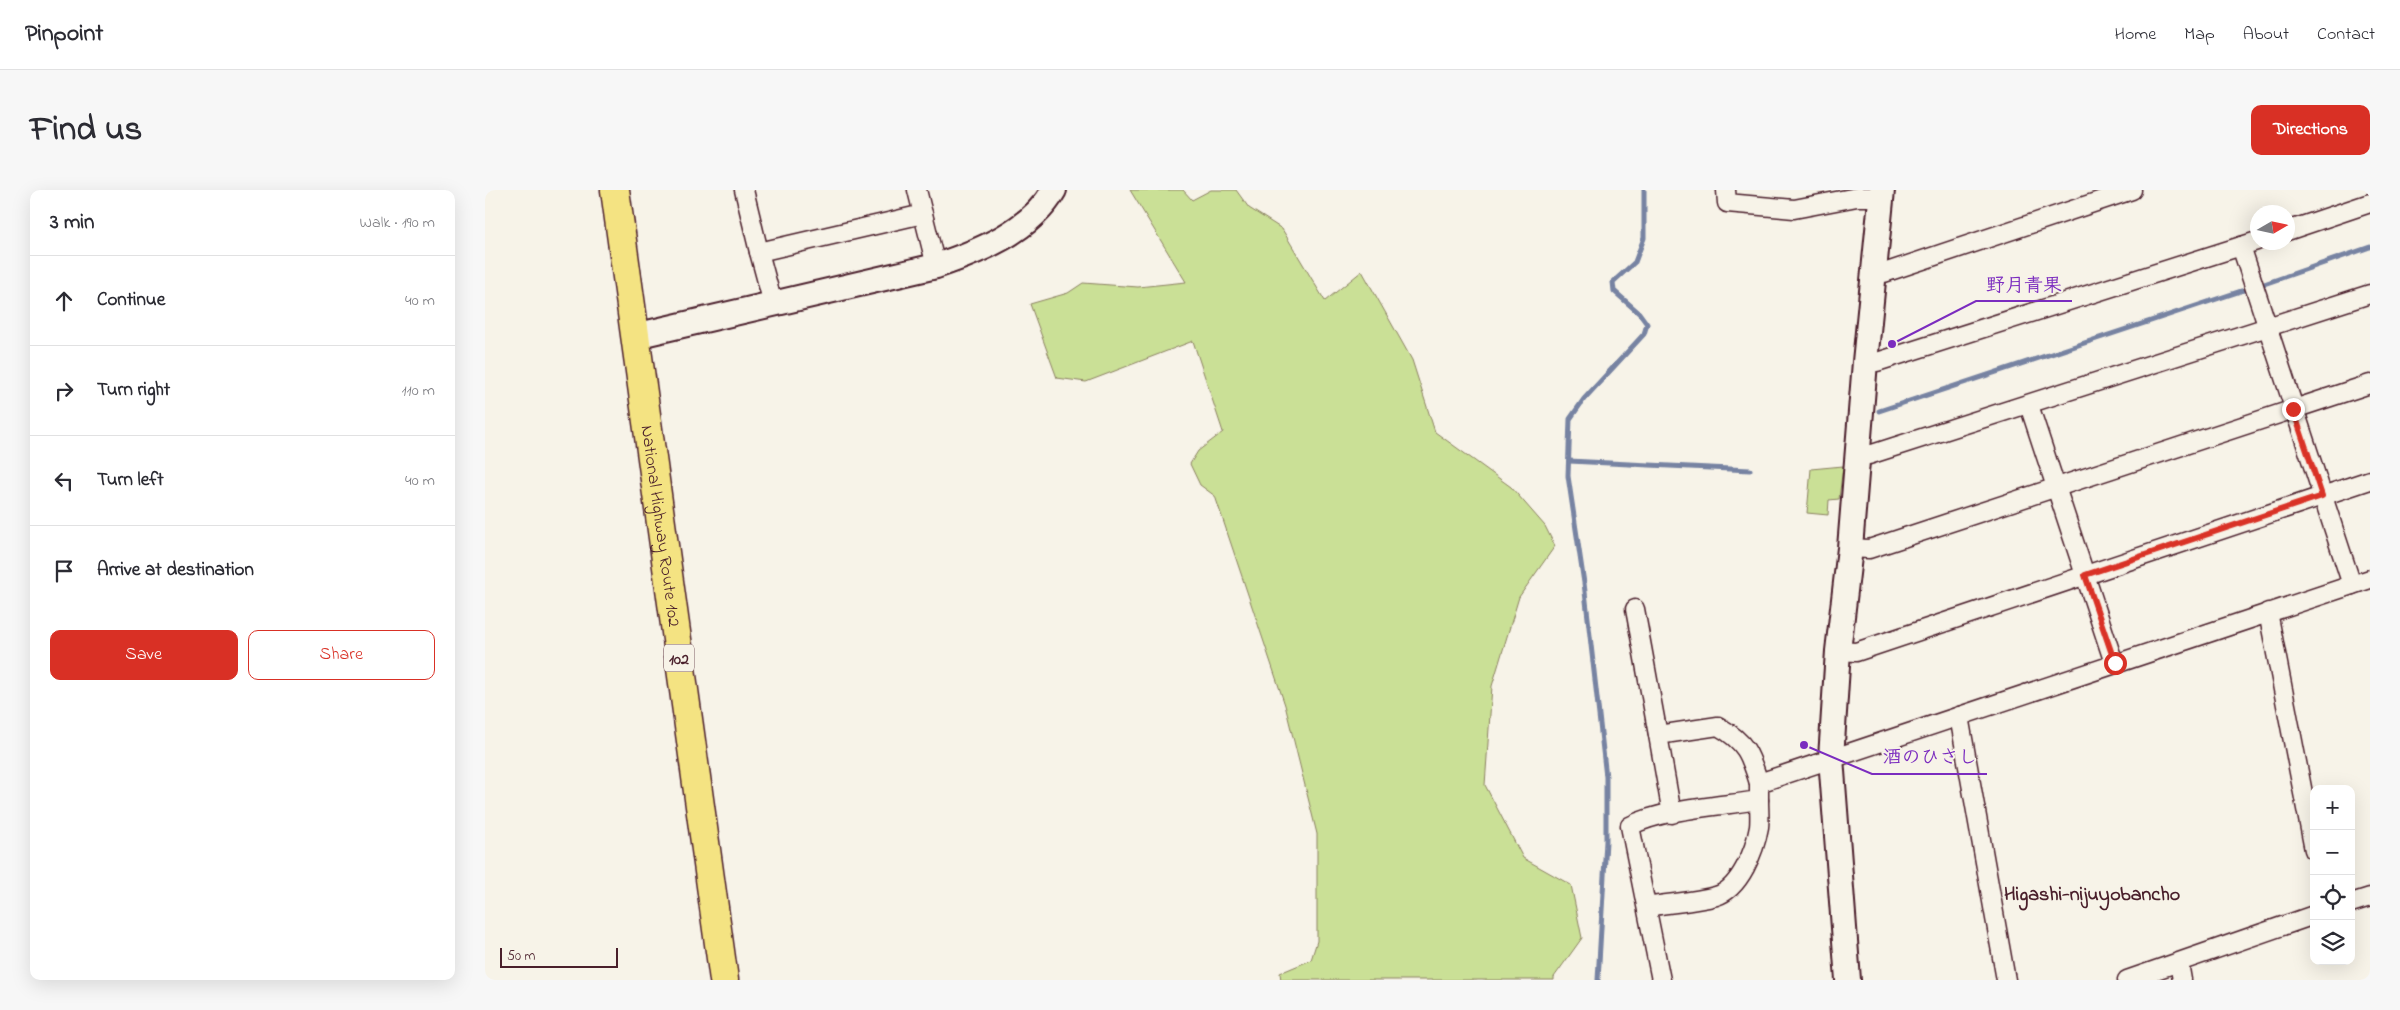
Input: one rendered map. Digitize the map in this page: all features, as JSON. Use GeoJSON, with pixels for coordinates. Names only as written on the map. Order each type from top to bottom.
{"type":"FeatureCollection","features":[{"type":"Feature","properties":{"kind":"highway","name":"National Highway Route 102"},"geometry":{"type":"LineString","coordinates":[[615,190],[724,980]]}},
{"type":"Feature","properties":{"kind":"street"},"geometry":{"type":"LineString","coordinates":[[744,190],[773,304]]}},
{"type":"Feature","properties":{"kind":"street"},"geometry":{"type":"LineString","coordinates":[[917,190],[936,266]]}},
{"type":"Feature","properties":{"kind":"street"},"geometry":{"type":"LineString","coordinates":[[635,336],[936,266],[972,254],[1000,240],[1027,220],[1054,190]]}},
{"type":"Feature","properties":{"kind":"street"},"geometry":{"type":"LineString","coordinates":[[1726,190],[1727,203],[1794,209],[1882,194],[1865,362],[1859,455],[1839,651],[1831,758],[1848,980]]}},
{"type":"Feature","properties":{"kind":"street"},"geometry":{"type":"LineString","coordinates":[[1874,273],[1884,273],[2132,190]]}},
{"type":"Feature","properties":{"kind":"street"},"geometry":{"type":"LineString","coordinates":[[2295,228],[2370,203]]}},
{"type":"Feature","properties":{"kind":"street"},"geometry":{"type":"LineString","coordinates":[[759,252],[923,214]]}},
{"type":"Feature","properties":{"kind":"street"},"geometry":{"type":"LineString","coordinates":[[1865,362],[1877,362],[2249,243],[2267,326],[2352,585]]}},
{"type":"Feature","properties":{"kind":"street"},"geometry":{"type":"LineString","coordinates":[[1859,455],[1869,456],[2370,294]]}},
{"type":"Feature","properties":{"kind":"street"},"geometry":{"type":"LineString","coordinates":[[1851,548],[1869,549],[2370,384]]}},
{"type":"Feature","properties":{"kind":"street"},"geometry":{"type":"LineString","coordinates":[[2029,405],[2115,663]]}},
{"type":"Feature","properties":{"kind":"street"},"geometry":{"type":"LineString","coordinates":[[1839,651],[1856,652],[2370,480]]}},
{"type":"Feature","properties":{"kind":"street"},"geometry":{"type":"LineString","coordinates":[[1661,980],[1630,826],[1641,821],[1759,792],[1831,758],[2370,579]]}},
{"type":"Feature","properties":{"kind":"street"},"geometry":{"type":"LineString","coordinates":[[1635,609],[1672,814]]}},
{"type":"Feature","properties":{"kind":"street"},"geometry":{"type":"LineString","coordinates":[[2268,612],[2310,830]]}},
{"type":"Feature","properties":{"kind":"street"},"geometry":{"type":"LineString","coordinates":[[1959,716],[2006,980]]}},
{"type":"Feature","properties":{"kind":"street"},"geometry":{"type":"LineString","coordinates":[[1647,907],[1717,896],[1729,890],[1753,852],[1759,826],[1759,792],[1750,754],[1739,740],[1718,726],[1658,735]]}},
{"type":"Feature","properties":{"kind":"street"},"geometry":{"type":"LineString","coordinates":[[2355,902],[2370,897]]}},
{"type":"Feature","properties":{"kind":"street"},"geometry":{"type":"LineString","coordinates":[[2127,980],[2180,972],[2310,917]]}},
{"type":"Feature","properties":{"kind":"green space"},"geometry":{"type":"Polygon","coordinates":[[[1130,190],[1183,190],[1192,200],[1211,190],[1236,190],[1249,208],[1282,229],[1325,301],[1362,271],[1412,360],[1435,432],[1511,487],[1545,526],[1555,546],[1519,597],[1492,686],[1485,785],[1523,858],[1571,885],[1582,938],[1554,977],[1554,980],[1281,980],[1280,973],[1311,960],[1317,941],[1317,834],[1285,705],[1215,496],[1200,485],[1190,464],[1198,451],[1223,432],[1193,341],[1086,382],[1057,378],[1030,304],[1068,293],[1083,283],[1138,287],[1186,282],[1130,190]]]}},
{"type":"Feature","properties":{"kind":"green space"},"geometry":{"type":"Polygon","coordinates":[[[1843,466],[1839,499],[1829,500],[1828,515],[1807,513],[1811,469],[1843,466]]]}},
{"type":"Feature","properties":{"kind":"waterway"},"geometry":{"type":"LineString","coordinates":[[1598,980],[1606,841],[1606,777],[1584,583],[1568,476],[1570,419],[1584,399],[1644,334],[1647,324],[1639,313],[1614,291],[1613,282],[1635,262],[1644,238],[1644,190]]}},
{"type":"Feature","properties":{"kind":"waterway"},"geometry":{"type":"LineString","coordinates":[[2264,284],[2370,247]]}},
{"type":"Feature","properties":{"kind":"waterway"},"geometry":{"type":"LineString","coordinates":[[1879,411],[2244,290]]}},
{"type":"Feature","properties":{"kind":"waterway"},"geometry":{"type":"LineString","coordinates":[[1569,461],[1750,470]]}},
{"type":"Feature","properties":{"kind":"place","name":"野月青果"},"geometry":{"type":"Point","coordinates":[1892,344]}},
{"type":"Feature","properties":{"kind":"place","name":"酒のひさし"},"geometry":{"type":"Point","coordinates":[1804,745]}},
{"type":"Feature","properties":{"kind":"district","name":"Higashi-nijuyobancho"},"geometry":{"type":"Point","coordinates":[2092,893]}},
{"type":"Feature","properties":{"kind":"route"},"geometry":{"type":"LineString","coordinates":[[2115,663],[2085,575],[2322,496],[2293,409]]}}]}
